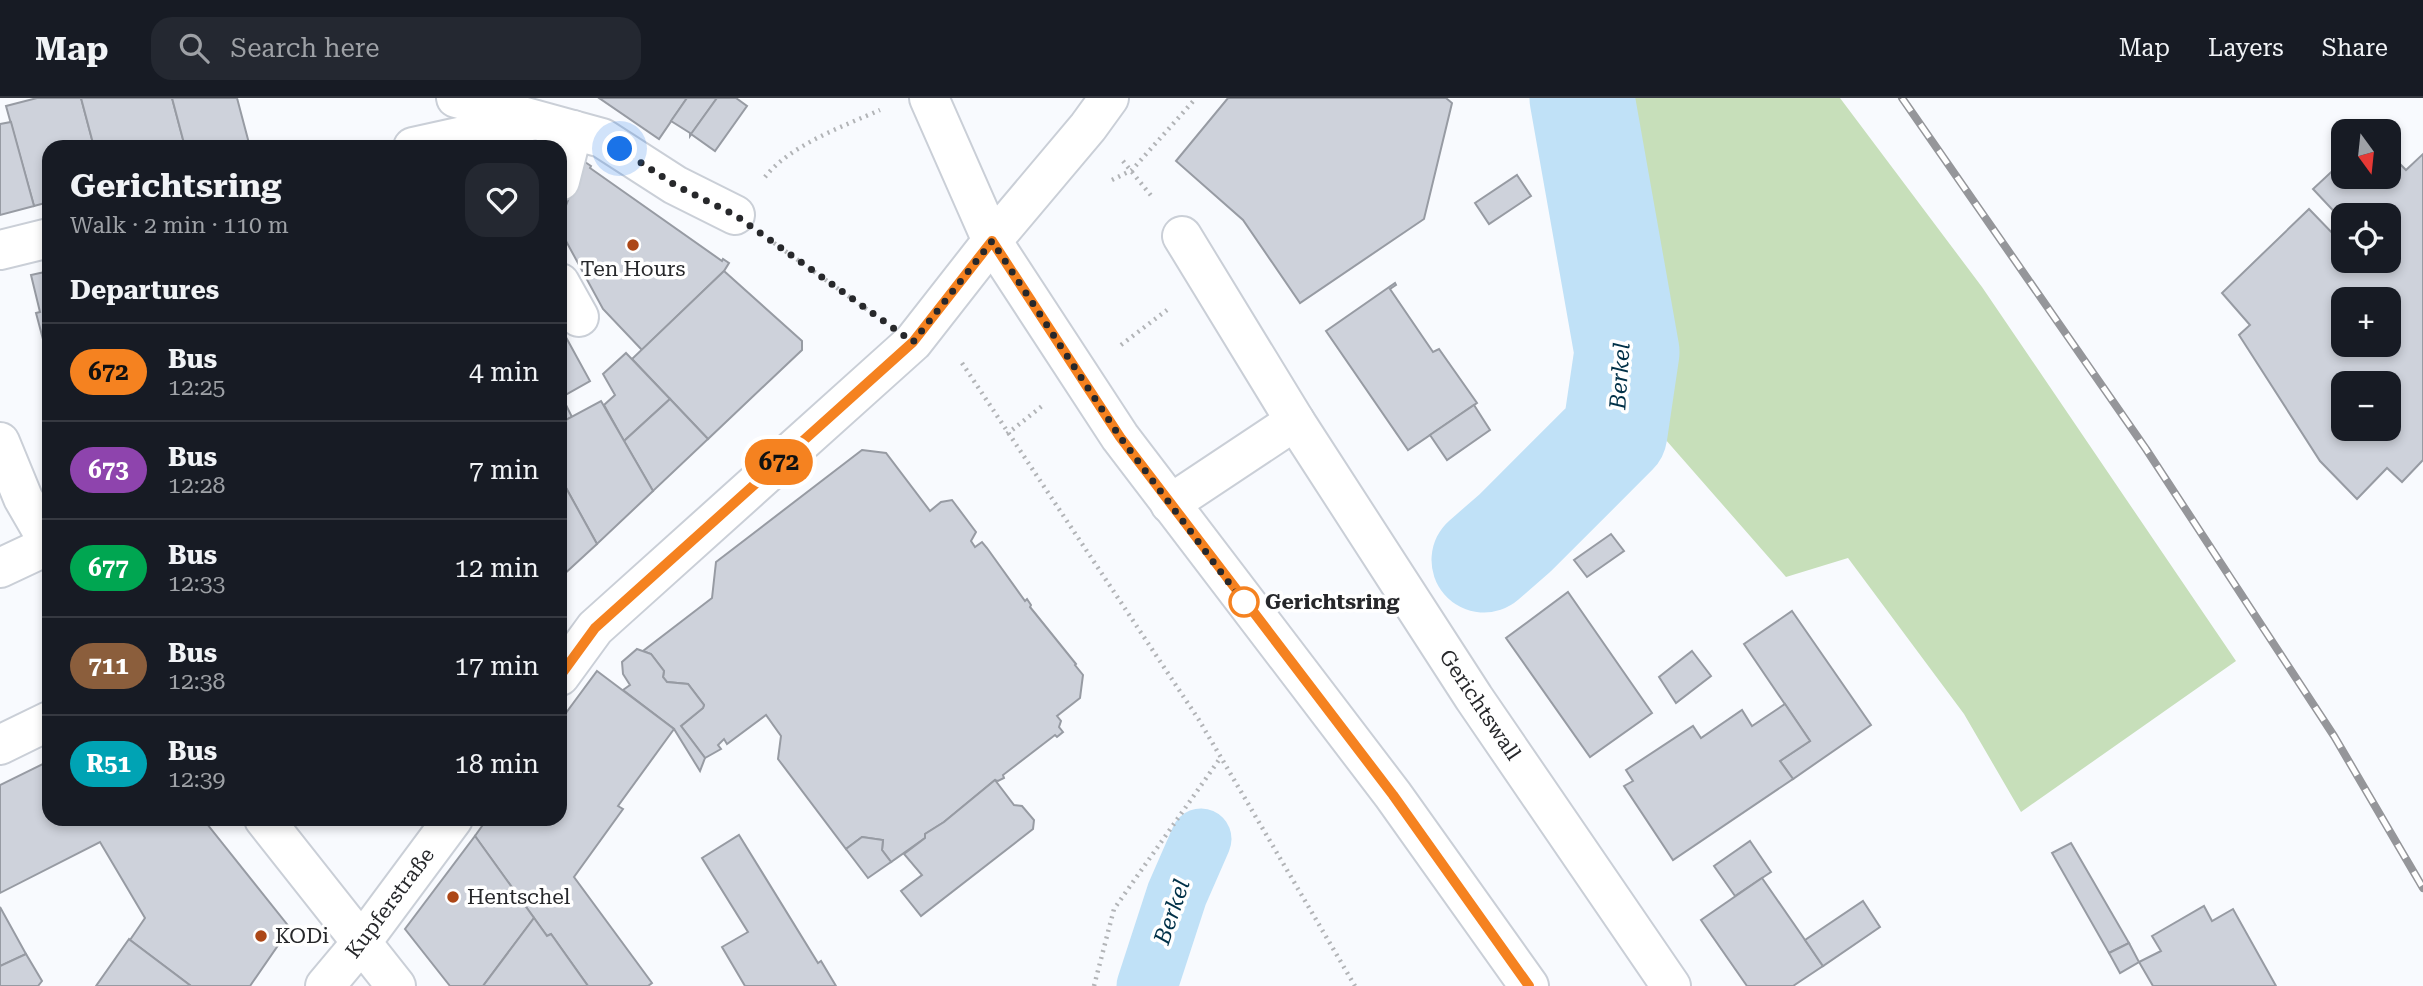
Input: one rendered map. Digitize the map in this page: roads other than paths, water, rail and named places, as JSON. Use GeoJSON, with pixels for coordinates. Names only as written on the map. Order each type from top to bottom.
{"type":"FeatureCollection","features":[{"type":"Feature","properties":{"kind":"street"},"geometry":{"type":"LineString","coordinates":[[456,98],[602,138],[675,185],[735,215]]}},
{"type":"Feature","properties":{"kind":"street"},"geometry":{"type":"LineString","coordinates":[[929,98],[992,241],[1120,437],[1393,795],[1529,986]]}},
{"type":"Feature","properties":{"kind":"street"},"geometry":{"type":"LineString","coordinates":[[567,666],[595,628],[923,330],[1109,98]]}},
{"type":"Feature","properties":{"kind":"street"},"geometry":{"type":"LineString","coordinates":[[458,140],[555,125]]}},
{"type":"Feature","properties":{"kind":"street"},"geometry":{"type":"LineString","coordinates":[[555,125],[556,140]]}},
{"type":"Feature","properties":{"kind":"street","name":"Gerichtswall"},"geometry":{"type":"LineString","coordinates":[[1182,236],[1295,421],[1474,698],[1671,986]]}},
{"type":"Feature","properties":{"kind":"street"},"geometry":{"type":"LineString","coordinates":[[0,250],[42,240]]}},
{"type":"Feature","properties":{"kind":"street"},"geometry":{"type":"LineString","coordinates":[[567,296],[579,317]]}},
{"type":"Feature","properties":{"kind":"street"},"geometry":{"type":"LineString","coordinates":[[1170,505],[1295,421]]}},
{"type":"Feature","properties":{"kind":"street"},"geometry":{"type":"LineString","coordinates":[[0,442],[23,498],[42,532]]}},
{"type":"Feature","properties":{"kind":"street"},"geometry":{"type":"LineString","coordinates":[[0,568],[42,547]]}},
{"type":"Feature","properties":{"kind":"street"},"geometry":{"type":"LineString","coordinates":[[0,746],[42,725]]}},
{"type":"Feature","properties":{"kind":"street"},"geometry":{"type":"LineString","coordinates":[[269,826],[396,986]]}},
{"type":"Feature","properties":{"kind":"street","name":"Kupferstraße"},"geometry":{"type":"LineString","coordinates":[[326,986],[448,826]]}},
{"type":"Feature","properties":{"kind":"waterway","name":"Berkel"},"geometry":{"type":"LineString","coordinates":[[1484,560],[1515,533],[1615,433],[1627,352],[1582,98]]}},
{"type":"Feature","properties":{"kind":"waterway","name":"Berkel"},"geometry":{"type":"LineString","coordinates":[[1147,986],[1177,894],[1201,839]]}},
{"type":"Feature","properties":{"kind":"railway"},"geometry":{"type":"LineString","coordinates":[[1902,98],[2146,449],[2334,736],[2423,888]]}},
{"type":"Feature","properties":{"kind":"place","name":"Ten Hours"},"geometry":{"type":"Point","coordinates":[633,245]}},
{"type":"Feature","properties":{"kind":"place","name":"Gerichtsring"},"geometry":{"type":"Point","coordinates":[1244,602]}},
{"type":"Feature","properties":{"kind":"place","name":"Hentschel"},"geometry":{"type":"Point","coordinates":[453,897]}},
{"type":"Feature","properties":{"kind":"place","name":"KODi"},"geometry":{"type":"Point","coordinates":[261,936]}}]}
